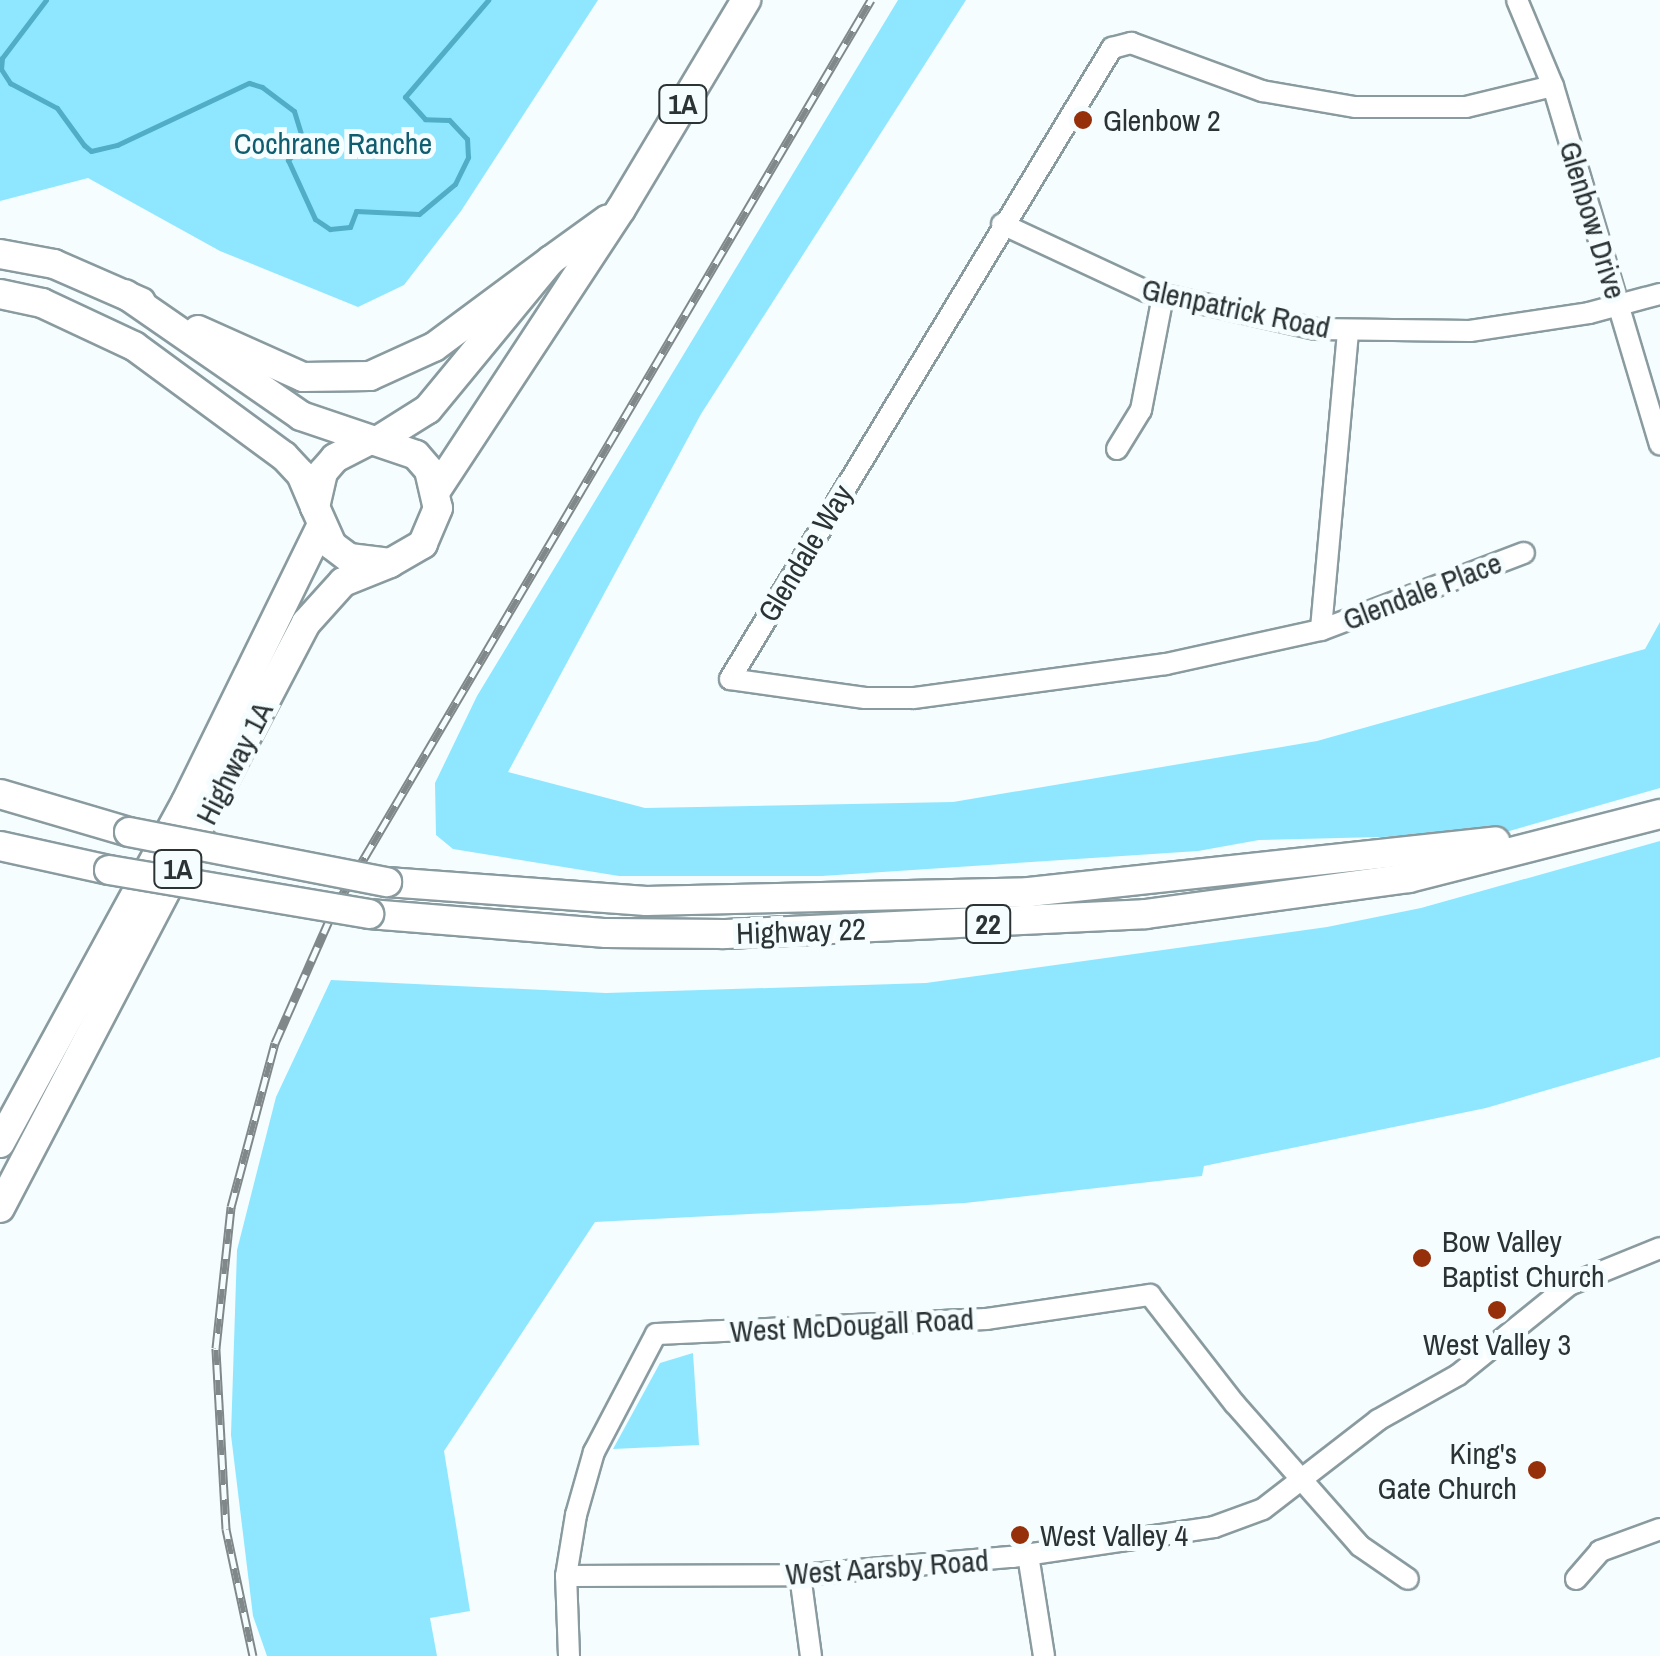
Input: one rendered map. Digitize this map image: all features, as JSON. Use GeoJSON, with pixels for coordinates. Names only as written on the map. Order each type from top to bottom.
{"type":"FeatureCollection","features":[{"type":"Feature","properties":{"kind":"main road","name":"1A"},"geometry":{"type":"LineString","coordinates":[[437,489],[621,209],[746,0]]}},
{"type":"Feature","properties":{"kind":"main road","name":"1A"},"geometry":{"type":"LineString","coordinates":[[372,441],[448,388],[551,260],[621,209]]}},
{"type":"Feature","properties":{"kind":"main road"},"geometry":{"type":"LineString","coordinates":[[0,254],[54,264],[125,294],[261,362],[336,380],[370,376],[434,346],[551,260]]}},
{"type":"Feature","properties":{"kind":"main road"},"geometry":{"type":"LineString","coordinates":[[0,294],[42,303],[134,346],[284,456],[318,517],[349,558],[390,563],[408,556],[434,527],[437,489],[416,454],[301,416],[251,385],[125,294]]}},
{"type":"Feature","properties":{"kind":"main road"},"geometry":{"type":"LineString","coordinates":[[318,517],[323,472],[349,448],[372,441]]}},
{"type":"Feature","properties":{"kind":"main road","name":"Highway 1A"},"geometry":{"type":"LineString","coordinates":[[0,1143],[186,802],[318,517]]}},
{"type":"Feature","properties":{"kind":"main road","name":"Highway 1A"},"geometry":{"type":"LineString","coordinates":[[0,1208],[306,623],[343,582],[390,563]]}},
{"type":"Feature","properties":{"kind":"main road","name":"Highway 22"},"geometry":{"type":"LineString","coordinates":[[0,793],[129,832],[387,882],[646,901],[1029,892],[1600,829]]}},
{"type":"Feature","properties":{"kind":"main road","name":"Highway 22"},"geometry":{"type":"LineString","coordinates":[[0,846],[108,870],[369,914],[606,933],[724,934],[1146,914],[1410,878],[1660,814]]}},
{"type":"Feature","properties":{"kind":"street","name":"Glenbow Drive"},"geometry":{"type":"LineString","coordinates":[[1518,0],[1553,86],[1660,444]]}},
{"type":"Feature","properties":{"kind":"street","name":"Glendale Way"},"geometry":{"type":"LineString","coordinates":[[1321,630],[1166,664],[913,698],[865,698],[730,679],[1104,56],[1124,43],[1262,90],[1355,107],[1466,107],[1553,86]]}},
{"type":"Feature","properties":{"kind":"street","name":"Glenpatrick Road"},"geometry":{"type":"LineString","coordinates":[[1002,224],[1064,258],[1163,296],[1263,320],[1348,332],[1470,331],[1618,306],[1660,294]]}},
{"type":"Feature","properties":{"kind":"street"},"geometry":{"type":"LineString","coordinates":[[1117,449],[1141,410],[1163,296]]}},
{"type":"Feature","properties":{"kind":"street"},"geometry":{"type":"LineString","coordinates":[[1321,630],[1348,332]]}},
{"type":"Feature","properties":{"kind":"street","name":"Glendale Place"},"geometry":{"type":"LineString","coordinates":[[1321,630],[1524,553]]}},
{"type":"Feature","properties":{"kind":"street","name":"West Aarsby Road"},"geometry":{"type":"LineString","coordinates":[[566,1576],[800,1575],[1028,1555],[1214,1527],[1263,1509],[1378,1420],[1458,1375],[1569,1284],[1660,1248]]}},
{"type":"Feature","properties":{"kind":"street","name":"West McDougall Road"},"geometry":{"type":"LineString","coordinates":[[569,1656],[566,1576],[594,1452],[656,1334],[987,1319],[1150,1294],[1301,1478]]}},
{"type":"Feature","properties":{"kind":"street"},"geometry":{"type":"LineString","coordinates":[[1301,1478],[1360,1546],[1408,1578]]}},
{"type":"Feature","properties":{"kind":"street"},"geometry":{"type":"LineString","coordinates":[[1576,1579],[1600,1551],[1626,1536],[1660,1529]]}},
{"type":"Feature","properties":{"kind":"street"},"geometry":{"type":"LineString","coordinates":[[1028,1555],[1044,1656]]}},
{"type":"Feature","properties":{"kind":"street"},"geometry":{"type":"LineString","coordinates":[[800,1575],[810,1656]]}},
{"type":"Feature","properties":{"kind":"green space","name":"Cochrane Ranche"},"geometry":{"type":"Polygon","coordinates":[[[0,0],[598,0],[461,211],[404,285],[358,307],[220,251],[88,178],[0,201],[0,0]]]}},
{"type":"Feature","properties":{"kind":"green space"},"geometry":{"type":"Polygon","coordinates":[[[898,0],[966,0],[701,414],[508,772],[645,808],[953,802],[1317,741],[1645,649],[1660,622],[1660,788],[1499,834],[1259,840],[1198,851],[822,876],[619,876],[453,849],[436,835],[435,783],[477,696],[898,0]]]}},
{"type":"Feature","properties":{"kind":"green space"},"geometry":{"type":"Polygon","coordinates":[[[1660,841],[1660,1057],[1486,1108],[1204,1166],[1202,1176],[965,1203],[595,1222],[444,1451],[470,1611],[430,1618],[437,1656],[267,1656],[253,1616],[231,1435],[237,1250],[276,1097],[331,980],[606,993],[926,983],[1327,927],[1421,908],[1660,841]]]}},
{"type":"Feature","properties":{"kind":"green space"},"geometry":{"type":"Polygon","coordinates":[[[693,1353],[699,1445],[613,1449],[660,1363],[693,1353]]]}},
{"type":"Feature","properties":{"kind":"waterway"},"geometry":{"type":"LineString","coordinates":[[46,0],[2,58],[1,69],[10,83],[57,108],[91,151],[117,145],[249,83],[262,87],[294,111],[304,144],[288,160],[315,219],[330,229],[350,227],[356,211],[419,214],[455,184],[468,157],[467,139],[449,120],[425,119],[405,97],[488,0]]}},
{"type":"Feature","properties":{"kind":"railway"},"geometry":{"type":"LineString","coordinates":[[253,1656],[226,1529],[216,1348],[231,1207],[275,1043],[334,909],[871,0]]}},
{"type":"Feature","properties":{"kind":"place","name":"Glenbow 2"},"geometry":{"type":"Point","coordinates":[1083,120]}},
{"type":"Feature","properties":{"kind":"place","name":"Bow Valley Baptist Church"},"geometry":{"type":"Point","coordinates":[1422,1258]}},
{"type":"Feature","properties":{"kind":"place","name":"West Valley 3"},"geometry":{"type":"Point","coordinates":[1497,1310]}},
{"type":"Feature","properties":{"kind":"place","name":"King's Gate Church"},"geometry":{"type":"Point","coordinates":[1537,1470]}},
{"type":"Feature","properties":{"kind":"place","name":"West Valley 4"},"geometry":{"type":"Point","coordinates":[1020,1535]}}]}
